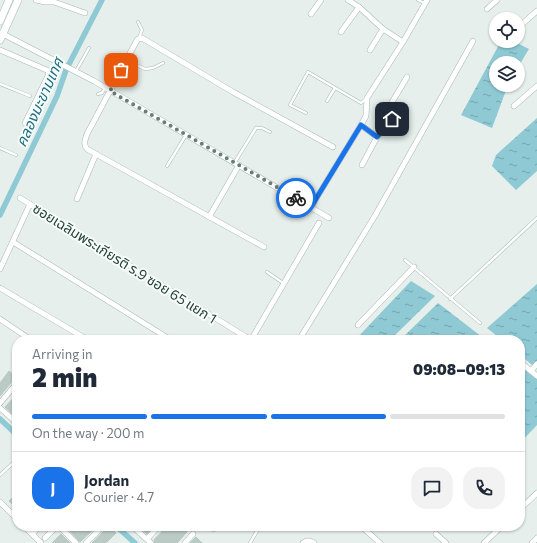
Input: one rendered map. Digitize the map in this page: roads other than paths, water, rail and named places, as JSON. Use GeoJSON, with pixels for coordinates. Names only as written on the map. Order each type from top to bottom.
{"type":"FeatureCollection","features":[{"type":"Feature","properties":{"kind":"main road"},"geometry":{"type":"LineString","coordinates":[[0,21],[9,0]]}},
{"type":"Feature","properties":{"kind":"main road"},"geometry":{"type":"LineString","coordinates":[[1,37],[18,0]]}},
{"type":"Feature","properties":{"kind":"street"},"geometry":{"type":"LineString","coordinates":[[36,0],[54,2],[85,13]]}},
{"type":"Feature","properties":{"kind":"street"},"geometry":{"type":"LineString","coordinates":[[311,14],[321,0]]}},
{"type":"Feature","properties":{"kind":"street"},"geometry":{"type":"LineString","coordinates":[[348,0],[359,7],[382,29],[403,42]]}},
{"type":"Feature","properties":{"kind":"street"},"geometry":{"type":"LineString","coordinates":[[487,9],[496,0]]}},
{"type":"Feature","properties":{"kind":"street"},"geometry":{"type":"LineString","coordinates":[[311,207],[366,116],[367,98],[403,42],[426,2]]}},
{"type":"Feature","properties":{"kind":"street"},"geometry":{"type":"LineString","coordinates":[[341,32],[359,7]]}},
{"type":"Feature","properties":{"kind":"street"},"geometry":{"type":"LineString","coordinates":[[525,22],[537,11]]}},
{"type":"Feature","properties":{"kind":"street"},"geometry":{"type":"LineString","coordinates":[[370,50],[382,29]]}},
{"type":"Feature","properties":{"kind":"street"},"geometry":{"type":"LineString","coordinates":[[1,37],[74,70],[329,218]]}},
{"type":"Feature","properties":{"kind":"street"},"geometry":{"type":"LineString","coordinates":[[264,247],[84,146],[84,141],[108,89],[138,39],[142,38],[233,92],[333,147]]}},
{"type":"Feature","properties":{"kind":"street"},"geometry":{"type":"LineString","coordinates":[[302,335],[376,214],[473,41]]}},
{"type":"Feature","properties":{"kind":"street"},"geometry":{"type":"LineString","coordinates":[[0,50],[49,71],[26,123]]}},
{"type":"Feature","properties":{"kind":"street"},"geometry":{"type":"LineString","coordinates":[[362,164],[377,137],[392,119],[392,115],[388,111],[389,107],[407,77]]}},
{"type":"Feature","properties":{"kind":"street"},"geometry":{"type":"LineString","coordinates":[[514,106],[537,86]]}},
{"type":"Feature","properties":{"kind":"street"},"geometry":{"type":"LineString","coordinates":[[361,125],[377,137]]}},
{"type":"Feature","properties":{"kind":"street"},"geometry":{"type":"LineString","coordinates":[[77,199],[96,154]]}},
{"type":"Feature","properties":{"kind":"street"},"geometry":{"type":"LineString","coordinates":[[209,217],[240,165]]}},
{"type":"Feature","properties":{"kind":"street","name":"ซอยเฉลิมพระเกียรติ ร.9 ซอย 65 แยก 1"},"geometry":{"type":"LineString","coordinates":[[20,198],[243,335]]}},
{"type":"Feature","properties":{"kind":"street"},"geometry":{"type":"LineString","coordinates":[[0,269],[30,204]]}},
{"type":"Feature","properties":{"kind":"street"},"geometry":{"type":"LineString","coordinates":[[254,335],[319,223]]}},
{"type":"Feature","properties":{"kind":"street"},"geometry":{"type":"LineString","coordinates":[[13,242],[163,335]]}},
{"type":"Feature","properties":{"kind":"street"},"geometry":{"type":"LineString","coordinates":[[358,325],[414,267]]}},
{"type":"Feature","properties":{"kind":"street"},"geometry":{"type":"LineString","coordinates":[[0,288],[80,335]]}},
{"type":"Feature","properties":{"kind":"street"},"geometry":{"type":"LineString","coordinates":[[0,319],[24,335]]}},
{"type":"Feature","properties":{"kind":"street"},"geometry":{"type":"LineString","coordinates":[[531,371],[537,364]]}},
{"type":"Feature","properties":{"kind":"street"},"geometry":{"type":"LineString","coordinates":[[525,366],[537,376]]}},
{"type":"Feature","properties":{"kind":"street"},"geometry":{"type":"LineString","coordinates":[[0,403],[12,389]]}},
{"type":"Feature","properties":{"kind":"street"},"geometry":{"type":"LineString","coordinates":[[0,408],[12,419]]}},
{"type":"Feature","properties":{"kind":"street"},"geometry":{"type":"LineString","coordinates":[[525,504],[537,493]]}},
{"type":"Feature","properties":{"kind":"street"},"geometry":{"type":"LineString","coordinates":[[0,502],[12,514]]}},
{"type":"Feature","properties":{"kind":"street"},"geometry":{"type":"LineString","coordinates":[[30,531],[41,543]]}},
{"type":"Feature","properties":{"kind":"street"},"geometry":{"type":"LineString","coordinates":[[32,534],[35,531]]}},
{"type":"Feature","properties":{"kind":"street"},"geometry":{"type":"LineString","coordinates":[[45,538],[54,531]]}},
{"type":"Feature","properties":{"kind":"street"},"geometry":{"type":"LineString","coordinates":[[65,531],[76,543]]}},
{"type":"Feature","properties":{"kind":"street"},"geometry":{"type":"LineString","coordinates":[[86,543],[98,531]]}},
{"type":"Feature","properties":{"kind":"street"},"geometry":{"type":"LineString","coordinates":[[138,531],[149,541],[156,531]]}},
{"type":"Feature","properties":{"kind":"street"},"geometry":{"type":"LineString","coordinates":[[367,531],[380,543]]}},
{"type":"Feature","properties":{"kind":"street"},"geometry":{"type":"LineString","coordinates":[[484,543],[497,531]]}},
{"type":"Feature","properties":{"kind":"street"},"geometry":{"type":"LineString","coordinates":[[184,543],[193,534]]}},
{"type":"Feature","properties":{"kind":"street"},"geometry":{"type":"LineString","coordinates":[[436,534],[446,543]]}},
{"type":"Feature","properties":{"kind":"street"},"geometry":{"type":"LineString","coordinates":[[532,543],[537,538]]}},
{"type":"Feature","properties":{"kind":"street"},"geometry":{"type":"LineString","coordinates":[[302,543],[306,540],[310,540],[314,543]]}},
{"type":"Feature","properties":{"kind":"lane"},"geometry":{"type":"LineString","coordinates":[[418,0],[426,2]]}},
{"type":"Feature","properties":{"kind":"lane"},"geometry":{"type":"LineString","coordinates":[[138,22],[142,30],[138,39]]}},
{"type":"Feature","properties":{"kind":"lane"},"geometry":{"type":"LineString","coordinates":[[74,70],[89,48]]}},
{"type":"Feature","properties":{"kind":"lane"},"geometry":{"type":"LineString","coordinates":[[126,60],[145,69],[153,68],[163,63]]}},
{"type":"Feature","properties":{"kind":"lane"},"geometry":{"type":"LineString","coordinates":[[306,113],[290,105],[308,72],[361,103],[367,98]]}},
{"type":"Feature","properties":{"kind":"lane"},"geometry":{"type":"LineString","coordinates":[[0,84],[30,96]]}},
{"type":"Feature","properties":{"kind":"lane"},"geometry":{"type":"LineString","coordinates":[[327,101],[334,88]]}},
{"type":"Feature","properties":{"kind":"lane"},"geometry":{"type":"LineString","coordinates":[[98,94],[108,89]]}},
{"type":"Feature","properties":{"kind":"lane"},"geometry":{"type":"LineString","coordinates":[[234,162],[256,128],[262,128],[270,132]]}},
{"type":"Feature","properties":{"kind":"lane"},"geometry":{"type":"LineString","coordinates":[[167,166],[186,135]]}},
{"type":"Feature","properties":{"kind":"lane"},"geometry":{"type":"LineString","coordinates":[[0,148],[16,155]]}},
{"type":"Feature","properties":{"kind":"lane"},"geometry":{"type":"LineString","coordinates":[[450,299],[537,218]]}},
{"type":"Feature","properties":{"kind":"lane"},"geometry":{"type":"LineString","coordinates":[[405,260],[480,323]]}},
{"type":"Feature","properties":{"kind":"lane"},"geometry":{"type":"LineString","coordinates":[[267,272],[284,284]]}},
{"type":"Feature","properties":{"kind":"lane"},"geometry":{"type":"LineString","coordinates":[[0,476],[12,464]]}},
{"type":"Feature","properties":{"kind":"lane"},"geometry":{"type":"LineString","coordinates":[[250,543],[257,531]]}},
{"type":"Feature","properties":{"kind":"water"},"geometry":{"type":"Polygon","coordinates":[[[525,47],[529,49],[525,56],[493,56],[497,48],[525,47]]]}},
{"type":"Feature","properties":{"kind":"water"},"geometry":{"type":"Polygon","coordinates":[[[489,63],[489,92],[505,92],[492,128],[461,115],[489,63]]]}},
{"type":"Feature","properties":{"kind":"water"},"geometry":{"type":"Polygon","coordinates":[[[537,118],[537,171],[516,190],[492,166],[496,155],[537,118]]]}},
{"type":"Feature","properties":{"kind":"water"},"geometry":{"type":"Polygon","coordinates":[[[411,281],[435,296],[395,335],[360,335],[411,281]]]}},
{"type":"Feature","properties":{"kind":"water"},"geometry":{"type":"Polygon","coordinates":[[[537,284],[537,369],[525,359],[525,335],[496,335],[487,328],[537,284]]]}},
{"type":"Feature","properties":{"kind":"water"},"geometry":{"type":"Polygon","coordinates":[[[438,303],[480,335],[405,335],[438,303]]]}},
{"type":"Feature","properties":{"kind":"water"},"geometry":{"type":"Polygon","coordinates":[[[525,370],[537,379],[537,425],[525,438],[525,370]]]}},
{"type":"Feature","properties":{"kind":"waterway","name":"คลองมะขามเทศ"},"geometry":{"type":"LineString","coordinates":[[0,215],[57,96],[66,70],[102,0]]}},
{"type":"Feature","properties":{"kind":"waterway","name":"คลองมะขามเทศ"},"geometry":{"type":"LineString","coordinates":[[0,419],[12,430]]}},
{"type":"Feature","properties":{"kind":"waterway","name":"คลองมะขามเทศ"},"geometry":{"type":"LineString","coordinates":[[122,531],[135,543]]}}]}
